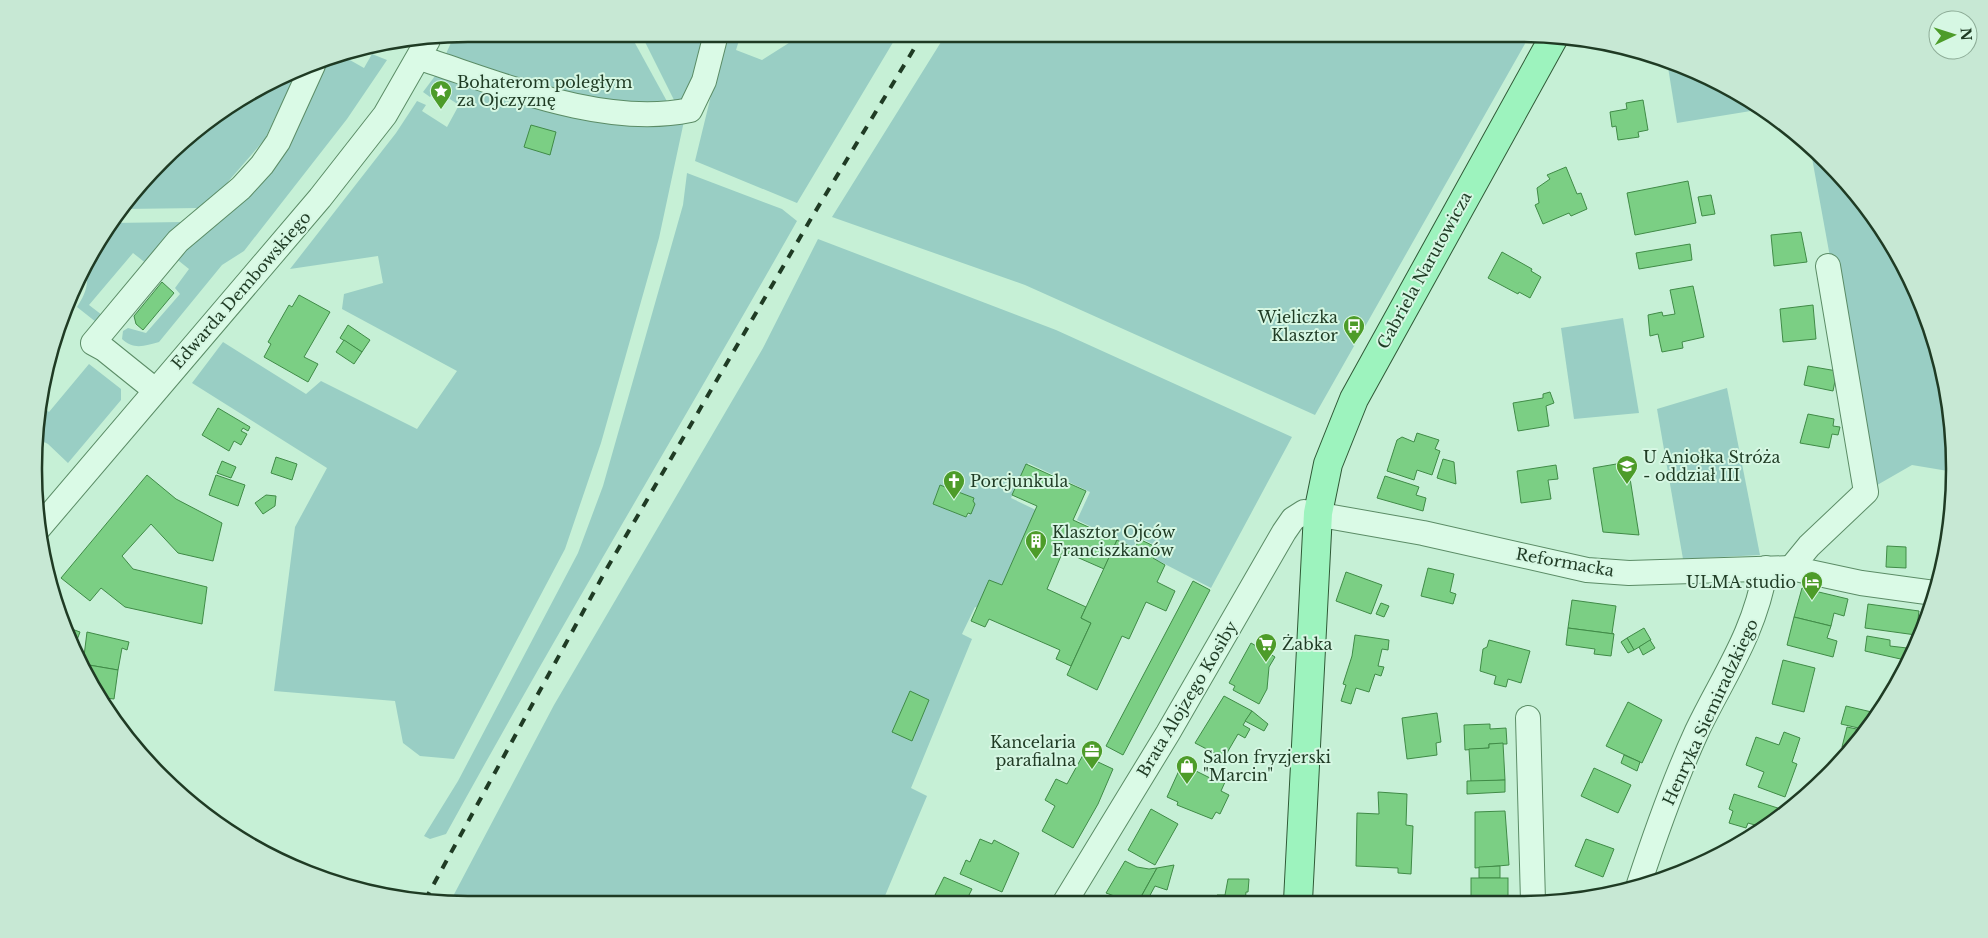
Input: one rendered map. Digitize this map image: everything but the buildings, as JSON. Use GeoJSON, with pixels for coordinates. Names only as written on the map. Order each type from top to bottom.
{"type":"FeatureCollection","features":[{"type":"Feature","properties":{"kind":"main road","name":"Gabriela Narutowicza"},"geometry":{"type":"LineString","coordinates":[[1298,896],[1318,513],[1328,464],[1354,399],[1550,43]]}},
{"type":"Feature","properties":{"kind":"street"},"geometry":{"type":"LineString","coordinates":[[428,54],[536,95],[596,110],[649,114],[690,110],[704,81],[714,42]]}},
{"type":"Feature","properties":{"kind":"street","name":"Edwarda Dembowskiego"},"geometry":{"type":"LineString","coordinates":[[45,519],[320,198],[386,115],[428,54]]}},
{"type":"Feature","properties":{"kind":"street"},"geometry":{"type":"LineString","coordinates":[[155,390],[104,349],[93,343],[178,241],[241,188],[262,165],[278,142],[309,74]]}},
{"type":"Feature","properties":{"kind":"street"},"geometry":{"type":"LineString","coordinates":[[1791,568],[1809,546],[1866,492],[1828,266]]}},
{"type":"Feature","properties":{"kind":"street","name":"Brata Alojzego Kosiby"},"geometry":{"type":"LineString","coordinates":[[1076,896],[1284,532],[1294,519],[1304,512],[1318,513]]}},
{"type":"Feature","properties":{"kind":"street","name":"Reformacka"},"geometry":{"type":"LineString","coordinates":[[1318,513],[1423,533],[1587,570],[1629,573],[1791,568],[1861,583],[1927,592]]}},
{"type":"Feature","properties":{"kind":"street","name":"Henryka Siemiradzkiego"},"geometry":{"type":"LineString","coordinates":[[1641,877],[1661,818],[1698,731],[1744,641],[1757,608],[1766,568]]}},
{"type":"Feature","properties":{"kind":"street"},"geometry":{"type":"LineString","coordinates":[[1528,718],[1533,896]]}},
{"type":"Feature","properties":{"kind":"shaded area"},"geometry":{"type":"Polygon","coordinates":[[[634,42],[669,105],[570,97],[445,56],[451,43],[634,42]]]}},
{"type":"Feature","properties":{"kind":"shaded area"},"geometry":{"type":"Polygon","coordinates":[[[645,42],[708,42],[691,94],[676,104],[645,42]]]}},
{"type":"Feature","properties":{"kind":"shaded area"},"geometry":{"type":"Polygon","coordinates":[[[724,42],[738,42],[736,50],[762,60],[790,42],[893,42],[797,203],[695,161],[724,42]]]}},
{"type":"Feature","properties":{"kind":"shaded area"},"geometry":{"type":"Polygon","coordinates":[[[941,42],[1526,42],[1315,415],[1025,285],[832,217],[941,42]]]}},
{"type":"Feature","properties":{"kind":"shaded area"},"geometry":{"type":"Polygon","coordinates":[[[372,54],[387,60],[347,119],[244,251],[222,265],[159,342],[135,346],[122,339],[123,331],[128,328],[146,333],[180,294],[175,288],[189,269],[174,257],[256,189],[287,149],[325,68],[350,60],[364,68],[372,54]]]}},
{"type":"Feature","properties":{"kind":"shaded area"},"geometry":{"type":"Polygon","coordinates":[[[1668,70],[1708,86],[1751,111],[1677,123],[1668,70]]]}},
{"type":"Feature","properties":{"kind":"shaded area"},"geometry":{"type":"Polygon","coordinates":[[[438,72],[684,121],[659,238],[601,443],[565,549],[454,759],[420,756],[403,743],[395,701],[274,691],[295,527],[327,468],[192,383],[223,342],[306,394],[321,381],[417,429],[457,371],[342,309],[344,294],[383,283],[378,256],[290,269],[396,133],[417,101],[426,105],[422,111],[447,127],[459,105],[436,90],[430,97],[423,92],[438,72]]]}},
{"type":"Feature","properties":{"kind":"shaded area"},"geometry":{"type":"Polygon","coordinates":[[[292,81],[265,139],[226,184],[200,208],[131,209],[167,167],[209,131],[232,114],[292,81]]]}},
{"type":"Feature","properties":{"kind":"shaded area"},"geometry":{"type":"Polygon","coordinates":[[[1812,159],[1857,209],[1874,232],[1902,280],[1923,332],[1931,359],[1942,413],[1946,471],[1912,465],[1872,488],[1812,159]]]}},
{"type":"Feature","properties":{"kind":"shaded area"},"geometry":{"type":"Polygon","coordinates":[[[687,173],[782,209],[797,221],[532,680],[446,834],[430,839],[424,836],[458,781],[578,553],[603,486],[683,205],[687,173]]]}},
{"type":"Feature","properties":{"kind":"shaded area"},"geometry":{"type":"Polygon","coordinates":[[[184,222],[147,264],[133,253],[89,305],[102,315],[96,322],[77,307],[84,294],[87,279],[121,223],[184,222]]]}},
{"type":"Feature","properties":{"kind":"shaded area"},"geometry":{"type":"Polygon","coordinates":[[[818,239],[1056,330],[1292,437],[1211,588],[1155,559],[1160,548],[1139,537],[1133,547],[1077,520],[1090,492],[1028,463],[1011,498],[1038,511],[1005,586],[989,581],[982,609],[975,607],[962,634],[972,639],[911,788],[927,796],[885,896],[453,895],[554,705],[763,348],[818,239]],[[940,485],[933,504],[966,517],[971,513],[974,498],[940,485]]]}},
{"type":"Feature","properties":{"kind":"shaded area"},"geometry":{"type":"Polygon","coordinates":[[[1623,318],[1639,413],[1574,419],[1561,328],[1623,318]]]}},
{"type":"Feature","properties":{"kind":"shaded area"},"geometry":{"type":"Polygon","coordinates":[[[89,364],[121,389],[121,400],[68,463],[43,441],[47,410],[49,412],[89,364]]]}},
{"type":"Feature","properties":{"kind":"shaded area"},"geometry":{"type":"Polygon","coordinates":[[[1727,388],[1760,555],[1683,559],[1657,409],[1727,388]]]}},
{"type":"Feature","properties":{"kind":"railway"},"geometry":{"type":"LineString","coordinates":[[428,894],[606,570],[812,217],[918,42]]}},
{"type":"Feature","properties":{"kind":"place","name":"Bohaterom poległym za Ojczyznę"},"geometry":{"type":"Point","coordinates":[441,110]}},
{"type":"Feature","properties":{"kind":"place","name":"Wieliczka Klasztor"},"geometry":{"type":"Point","coordinates":[1354,345]}},
{"type":"Feature","properties":{"kind":"place","name":"U Aniołka Stróża - oddział III"},"geometry":{"type":"Point","coordinates":[1627,485]}},
{"type":"Feature","properties":{"kind":"place","name":"Porcjunkula"},"geometry":{"type":"Point","coordinates":[954,500]}},
{"type":"Feature","properties":{"kind":"place","name":"Klasztor Ojców Franciszkanów"},"geometry":{"type":"Point","coordinates":[1036,560]}},
{"type":"Feature","properties":{"kind":"place","name":"ULMA studio"},"geometry":{"type":"Point","coordinates":[1812,601]}},
{"type":"Feature","properties":{"kind":"place","name":"Żabka"},"geometry":{"type":"Point","coordinates":[1266,663]}},
{"type":"Feature","properties":{"kind":"place","name":"Kancelaria parafialna"},"geometry":{"type":"Point","coordinates":[1092,770]}},
{"type":"Feature","properties":{"kind":"place","name":"Salon fryzjerski \"Marcin\""},"geometry":{"type":"Point","coordinates":[1187,785]}}]}
